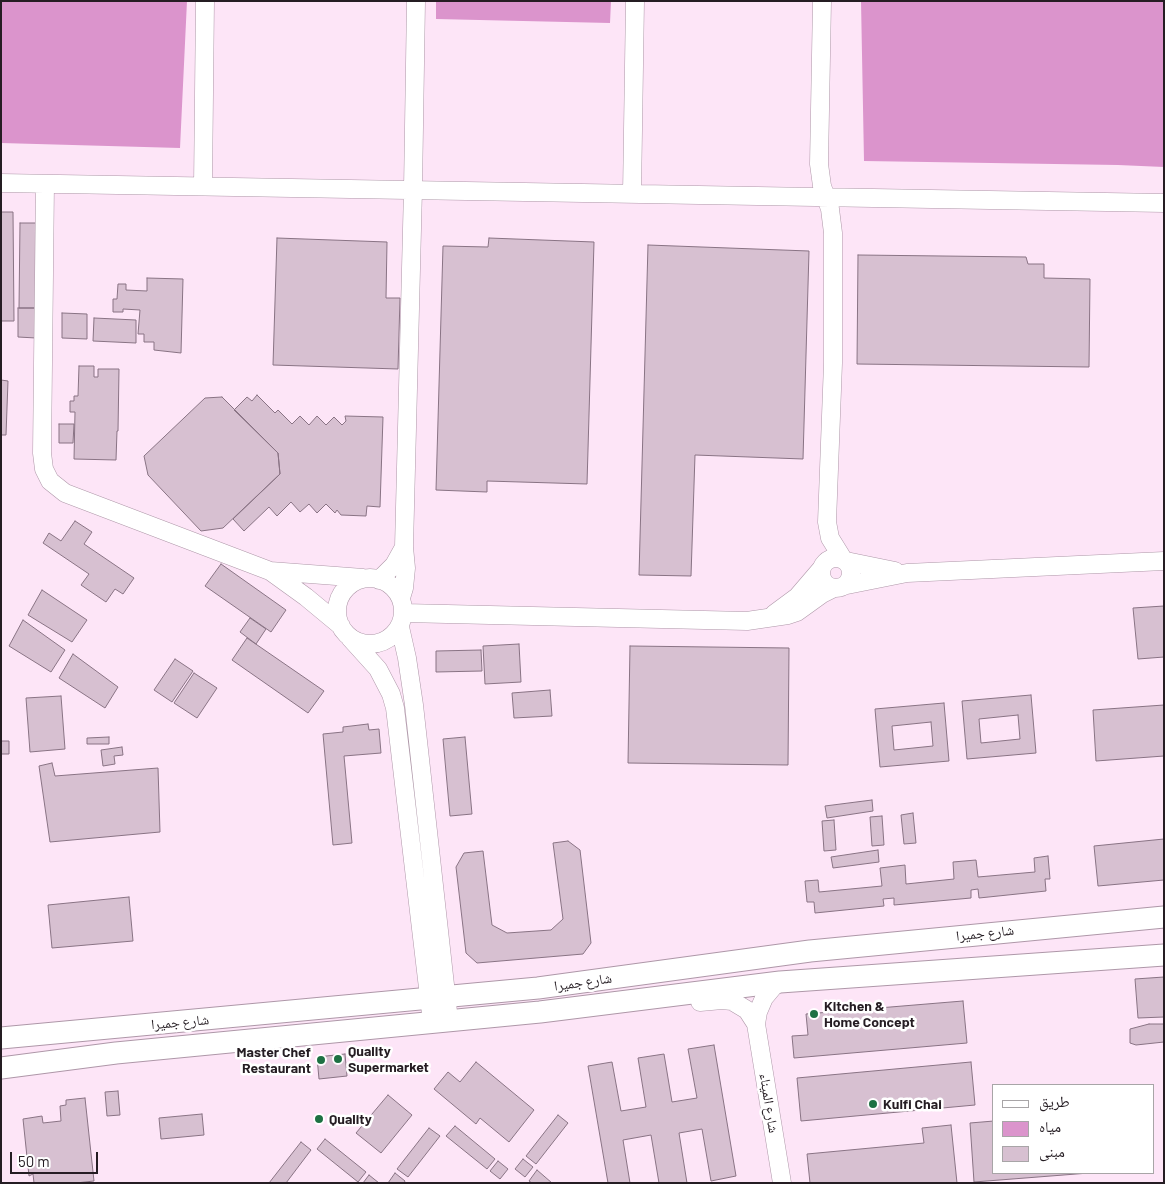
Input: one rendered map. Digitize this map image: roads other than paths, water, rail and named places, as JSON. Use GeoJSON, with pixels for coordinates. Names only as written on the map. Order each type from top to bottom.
{"type":"FeatureCollection","features":[{"type":"Feature","properties":{"kind":"main road","name":"شارع جميرا"},"geometry":{"type":"LineString","coordinates":[[1,1038],[538,988],[820,950],[1164,917]]}},
{"type":"Feature","properties":{"kind":"main road"},"geometry":{"type":"LineString","coordinates":[[1048,963],[1079,952],[1164,942]]}},
{"type":"Feature","properties":{"kind":"main road","name":"شارع جميرا"},"geometry":{"type":"LineString","coordinates":[[1,1068],[116,1054],[540,1012],[780,982],[1164,955]]}},
{"type":"Feature","properties":{"kind":"street"},"geometry":{"type":"LineString","coordinates":[[203,186],[205,1]]}},
{"type":"Feature","properties":{"kind":"street"},"geometry":{"type":"LineString","coordinates":[[45,184],[42,453],[47,476],[55,486],[65,493],[270,571],[306,597],[359,642],[368,645],[378,644],[387,640],[394,634],[402,613],[406,578],[404,547],[414,189],[416,1]]}},
{"type":"Feature","properties":{"kind":"street"},"geometry":{"type":"LineString","coordinates":[[632,194],[635,1]]}},
{"type":"Feature","properties":{"kind":"street"},"geometry":{"type":"LineString","coordinates":[[822,1],[819,164],[822,186],[830,209],[833,233],[833,363],[827,522],[822,543],[821,574],[825,584],[840,587]]}},
{"type":"Feature","properties":{"kind":"street"},"geometry":{"type":"LineString","coordinates":[[1,183],[1164,203]]}},
{"type":"Feature","properties":{"kind":"street"},"geometry":{"type":"LineString","coordinates":[[827,522],[830,538],[844,560],[850,565],[852,576],[840,587]]}},
{"type":"Feature","properties":{"kind":"street"},"geometry":{"type":"LineString","coordinates":[[404,547],[394,565],[374,579],[358,580],[349,586],[342,595],[338,605],[338,616],[346,632],[378,669],[391,694],[395,708],[441,1021]]}},
{"type":"Feature","properties":{"kind":"street"},"geometry":{"type":"LineString","coordinates":[[768,618],[797,596],[822,566],[832,558],[907,573]]}},
{"type":"Feature","properties":{"kind":"street"},"geometry":{"type":"LineString","coordinates":[[402,613],[736,621],[783,616],[797,612],[822,594],[840,587],[907,573],[1164,561]]}},
{"type":"Feature","properties":{"kind":"street"},"geometry":{"type":"LineString","coordinates":[[270,571],[374,579],[388,584],[396,590],[402,613],[414,705],[438,998]]}},
{"type":"Feature","properties":{"kind":"street"},"geometry":{"type":"LineString","coordinates":[[756,1024],[758,1012],[764,998],[780,982]]}},
{"type":"Feature","properties":{"kind":"street"},"geometry":{"type":"LineString","coordinates":[[658,998],[682,1004],[722,1000],[732,1001],[747,1010],[756,1024]]}},
{"type":"Feature","properties":{"kind":"street","name":"شارع الميناء"},"geometry":{"type":"LineString","coordinates":[[756,1024],[782,1183]]}},
{"type":"Feature","properties":{"kind":"water"},"geometry":{"type":"Polygon","coordinates":[[[1,1],[187,1],[180,148],[1,143],[1,1]]]}},
{"type":"Feature","properties":{"kind":"water"},"geometry":{"type":"Polygon","coordinates":[[[436,1],[611,1],[610,23],[436,19],[436,1]]]}},
{"type":"Feature","properties":{"kind":"water"},"geometry":{"type":"Polygon","coordinates":[[[861,1],[1164,1],[1164,167],[864,161],[861,1]]]}},
{"type":"Feature","properties":{"kind":"place","name":"Kitchen & Home Concept"},"geometry":{"type":"Point","coordinates":[814,1014]}},
{"type":"Feature","properties":{"kind":"place","name":"Quality Supermarket"},"geometry":{"type":"Point","coordinates":[338,1059]}},
{"type":"Feature","properties":{"kind":"place","name":"Master Chef Restaurant"},"geometry":{"type":"Point","coordinates":[321,1060]}},
{"type":"Feature","properties":{"kind":"place","name":"Kulfi Chai"},"geometry":{"type":"Point","coordinates":[873,1104]}},
{"type":"Feature","properties":{"kind":"place","name":"Quality"},"geometry":{"type":"Point","coordinates":[319,1119]}}]}
